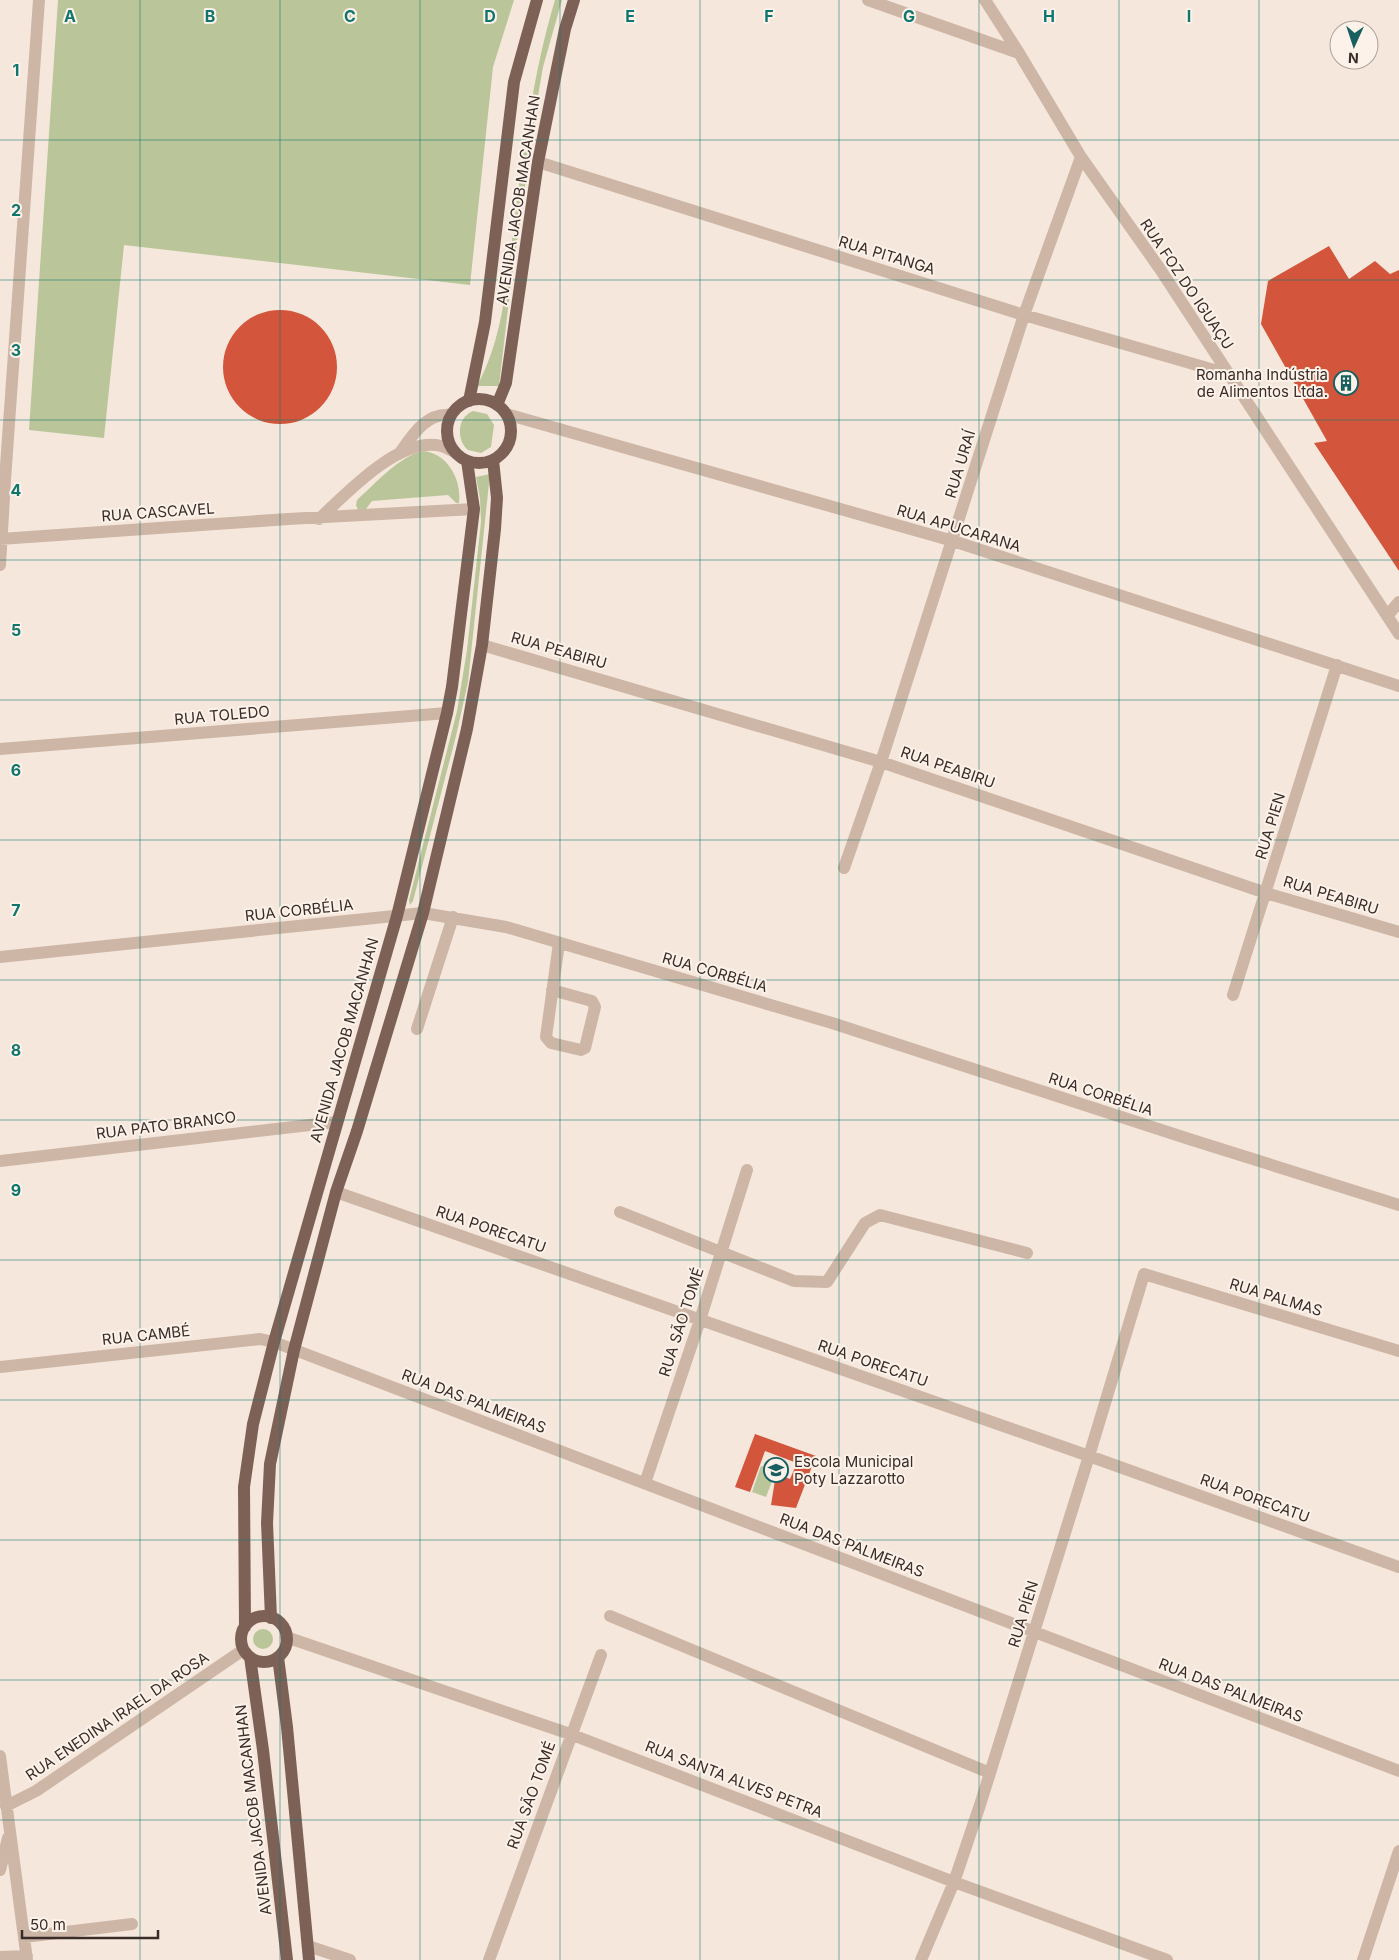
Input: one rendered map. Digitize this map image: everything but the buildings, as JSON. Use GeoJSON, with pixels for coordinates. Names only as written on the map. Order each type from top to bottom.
{"type":"FeatureCollection","features":[{"type":"Feature","properties":{"kind":"main road","name":"AVENIDA JACOB MACANHAN"},"geometry":{"type":"LineString","coordinates":[[469,401],[485,322],[514,82],[537,0]]}},
{"type":"Feature","properties":{"kind":"main road","name":"AVENIDA JACOB MACANHAN"},"geometry":{"type":"LineString","coordinates":[[497,405],[506,383],[538,162],[565,29],[574,0]]}},
{"type":"Feature","properties":{"kind":"main road"},"geometry":{"type":"LineString","coordinates":[[480,400],[497,405],[506,414],[511,425],[511,437],[503,453],[493,460],[482,463],[468,461],[455,452],[447,436],[451,415],[459,406],[469,401],[480,400]]}},
{"type":"Feature","properties":{"kind":"main road"},"geometry":{"type":"LineString","coordinates":[[271,1618],[267,1523],[270,1464],[294,1350],[336,1192],[357,1131],[423,912],[468,729],[482,645],[497,498],[493,460]]}},
{"type":"Feature","properties":{"kind":"main road","name":"AVENIDA JACOB MACANHAN"},"geometry":{"type":"LineString","coordinates":[[244,1626],[244,1487],[253,1424],[274,1342],[396,916],[447,712],[452,687],[474,509],[468,461]]}},
{"type":"Feature","properties":{"kind":"main road"},"geometry":{"type":"LineString","coordinates":[[260,1616],[271,1618],[280,1624],[286,1637],[284,1650],[278,1657],[264,1662],[246,1653],[241,1638],[244,1626],[255,1618],[260,1616]]}},
{"type":"Feature","properties":{"kind":"main road","name":"AVENIDA JACOB MACANHAN"},"geometry":{"type":"LineString","coordinates":[[246,1653],[263,1750],[287,1960]]}},
{"type":"Feature","properties":{"kind":"main road"},"geometry":{"type":"LineString","coordinates":[[278,1657],[287,1727],[309,1960]]}},
{"type":"Feature","properties":{"kind":"street"},"geometry":{"type":"LineString","coordinates":[[0,565],[39,0]]}},
{"type":"Feature","properties":{"kind":"street"},"geometry":{"type":"LineString","coordinates":[[868,0],[1019,53]]}},
{"type":"Feature","properties":{"kind":"street","name":"RUA FOZ DO IGUAÇU"},"geometry":{"type":"LineString","coordinates":[[985,0],[1081,157],[1160,269],[1399,634]]}},
{"type":"Feature","properties":{"kind":"street","name":"RUA URAÍ"},"geometry":{"type":"LineString","coordinates":[[844,868],[881,762],[953,541],[1024,315],[1081,157]]}},
{"type":"Feature","properties":{"kind":"street","name":"RUA PITANGA"},"geometry":{"type":"LineString","coordinates":[[538,162],[1024,315],[1228,374]]}},
{"type":"Feature","properties":{"kind":"street"},"geometry":{"type":"LineString","coordinates":[[399,454],[412,436],[434,416],[442,414],[451,415]]}},
{"type":"Feature","properties":{"kind":"street","name":"RUA APUCARANA"},"geometry":{"type":"LineString","coordinates":[[506,414],[953,541],[1399,686]]}},
{"type":"Feature","properties":{"kind":"street"},"geometry":{"type":"LineString","coordinates":[[318,519],[378,466],[399,454],[427,446],[440,446],[455,452]]}},
{"type":"Feature","properties":{"kind":"street","name":"RUA CASCAVEL"},"geometry":{"type":"LineString","coordinates":[[1,539],[288,519],[318,519],[474,509]]}},
{"type":"Feature","properties":{"kind":"street"},"geometry":{"type":"LineString","coordinates":[[1388,616],[1399,602]]}},
{"type":"Feature","properties":{"kind":"street","name":"RUA PEABIRU"},"geometry":{"type":"LineString","coordinates":[[482,645],[881,762],[1266,893],[1399,932]]}},
{"type":"Feature","properties":{"kind":"street","name":"RUA PIEN"},"geometry":{"type":"LineString","coordinates":[[1233,995],[1337,666]]}},
{"type":"Feature","properties":{"kind":"street","name":"RUA TOLEDO"},"geometry":{"type":"LineString","coordinates":[[0,749],[447,712]]}},
{"type":"Feature","properties":{"kind":"street","name":"RUA CORBÉLIA"},"geometry":{"type":"LineString","coordinates":[[0,957],[423,912],[506,927],[832,1023],[1399,1205]]}},
{"type":"Feature","properties":{"kind":"street"},"geometry":{"type":"LineString","coordinates":[[417,1029],[453,918]]}},
{"type":"Feature","properties":{"kind":"street"},"geometry":{"type":"LineString","coordinates":[[552,990],[592,1001],[595,1007],[585,1048],[581,1050],[551,1043],[546,1037],[552,990],[559,943]]}},
{"type":"Feature","properties":{"kind":"street","name":"RUA PATO BRANCO"},"geometry":{"type":"LineString","coordinates":[[0,1161],[336,1122]]}},
{"type":"Feature","properties":{"kind":"street","name":"RUA SÃO TOMÉ"},"geometry":{"type":"LineString","coordinates":[[645,1484],[700,1320],[747,1170]]}},
{"type":"Feature","properties":{"kind":"street","name":"RUA PORECATU"},"geometry":{"type":"LineString","coordinates":[[336,1192],[1089,1456],[1399,1567]]}},
{"type":"Feature","properties":{"kind":"street"},"geometry":{"type":"LineString","coordinates":[[620,1212],[794,1281],[827,1282],[865,1223],[880,1215],[1027,1253]]}},
{"type":"Feature","properties":{"kind":"street","name":"RUA PALMAS"},"geometry":{"type":"LineString","coordinates":[[1144,1274],[1399,1351]]}},
{"type":"Feature","properties":{"kind":"street","name":"RUA PÍEN"},"geometry":{"type":"LineString","coordinates":[[921,1960],[954,1882],[990,1773],[1144,1274]]}},
{"type":"Feature","properties":{"kind":"street","name":"RUA CAMBÉ"},"geometry":{"type":"LineString","coordinates":[[0,1366],[260,1339],[294,1350]]}},
{"type":"Feature","properties":{"kind":"street","name":"RUA DAS PALMEIRAS"},"geometry":{"type":"LineString","coordinates":[[294,1350],[1399,1772]]}},
{"type":"Feature","properties":{"kind":"street"},"geometry":{"type":"LineString","coordinates":[[610,1616],[990,1773]]}},
{"type":"Feature","properties":{"kind":"street","name":"RUA SANTA ALVES PETRA"},"geometry":{"type":"LineString","coordinates":[[286,1637],[570,1734],[954,1882],[1167,1960]]}},
{"type":"Feature","properties":{"kind":"street","name":"RUA ENEDINA IRAEL DA ROSA"},"geometry":{"type":"LineString","coordinates":[[6,1806],[36,1792],[246,1653]]}},
{"type":"Feature","properties":{"kind":"street","name":"RUA SÃO TOMÉ"},"geometry":{"type":"LineString","coordinates":[[489,1960],[570,1734],[601,1655]]}},
{"type":"Feature","properties":{"kind":"street"},"geometry":{"type":"LineString","coordinates":[[0,1756],[27,1958],[0,1957]]}},
{"type":"Feature","properties":{"kind":"street"},"geometry":{"type":"LineString","coordinates":[[0,1870],[9,1831]]}},
{"type":"Feature","properties":{"kind":"street"},"geometry":{"type":"LineString","coordinates":[[1363,1960],[1399,1851]]}},
{"type":"Feature","properties":{"kind":"street"},"geometry":{"type":"LineString","coordinates":[[24,1937],[132,1924]]}},
{"type":"Feature","properties":{"kind":"street"},"geometry":{"type":"LineString","coordinates":[[308,1946],[350,1960]]}},
{"type":"Feature","properties":{"kind":"green space"},"geometry":{"type":"Polygon","coordinates":[[[58,0],[514,0],[493,67],[470,285],[124,245],[104,438],[29,430],[58,0]]]}},
{"type":"Feature","properties":{"kind":"green space"},"geometry":{"type":"Polygon","coordinates":[[[555,0],[562,0],[543,67],[539,90],[511,283],[499,386],[477,386],[486,367],[499,327],[530,111],[547,27],[555,0]]]}},
{"type":"Feature","properties":{"kind":"green space"},"geometry":{"type":"Polygon","coordinates":[[[473,411],[487,414],[494,425],[491,447],[481,453],[468,450],[461,441],[461,423],[473,411]]]}},
{"type":"Feature","properties":{"kind":"green space"},"geometry":{"type":"Polygon","coordinates":[[[424,451],[440,457],[452,469],[458,486],[459,503],[456,503],[448,495],[372,501],[363,513],[358,510],[357,500],[380,479],[406,458],[424,451]]]}},
{"type":"Feature","properties":{"kind":"green space"},"geometry":{"type":"Polygon","coordinates":[[[490,474],[468,682],[456,736],[413,901],[410,905],[409,900],[457,711],[467,650],[481,522],[480,498],[476,477],[490,474]]]}},
{"type":"Feature","properties":{"kind":"green space"},"geometry":{"type":"Polygon","coordinates":[[[761,1466],[776,1471],[766,1497],[752,1492],[761,1466]]]}},
{"type":"Feature","properties":{"kind":"green space"},"geometry":{"type":"Polygon","coordinates":[[[263,1629],[270,1632],[273,1639],[270,1646],[263,1649],[256,1646],[253,1639],[256,1632],[263,1629]]]}},
{"type":"Feature","properties":{"kind":"place","name":"Romanha Indústria de Alimentos Ltda."},"geometry":{"type":"Point","coordinates":[1346,383]}},
{"type":"Feature","properties":{"kind":"place","name":"Escola Municipal Poty Lazzarotto"},"geometry":{"type":"Point","coordinates":[776,1470]}}]}
